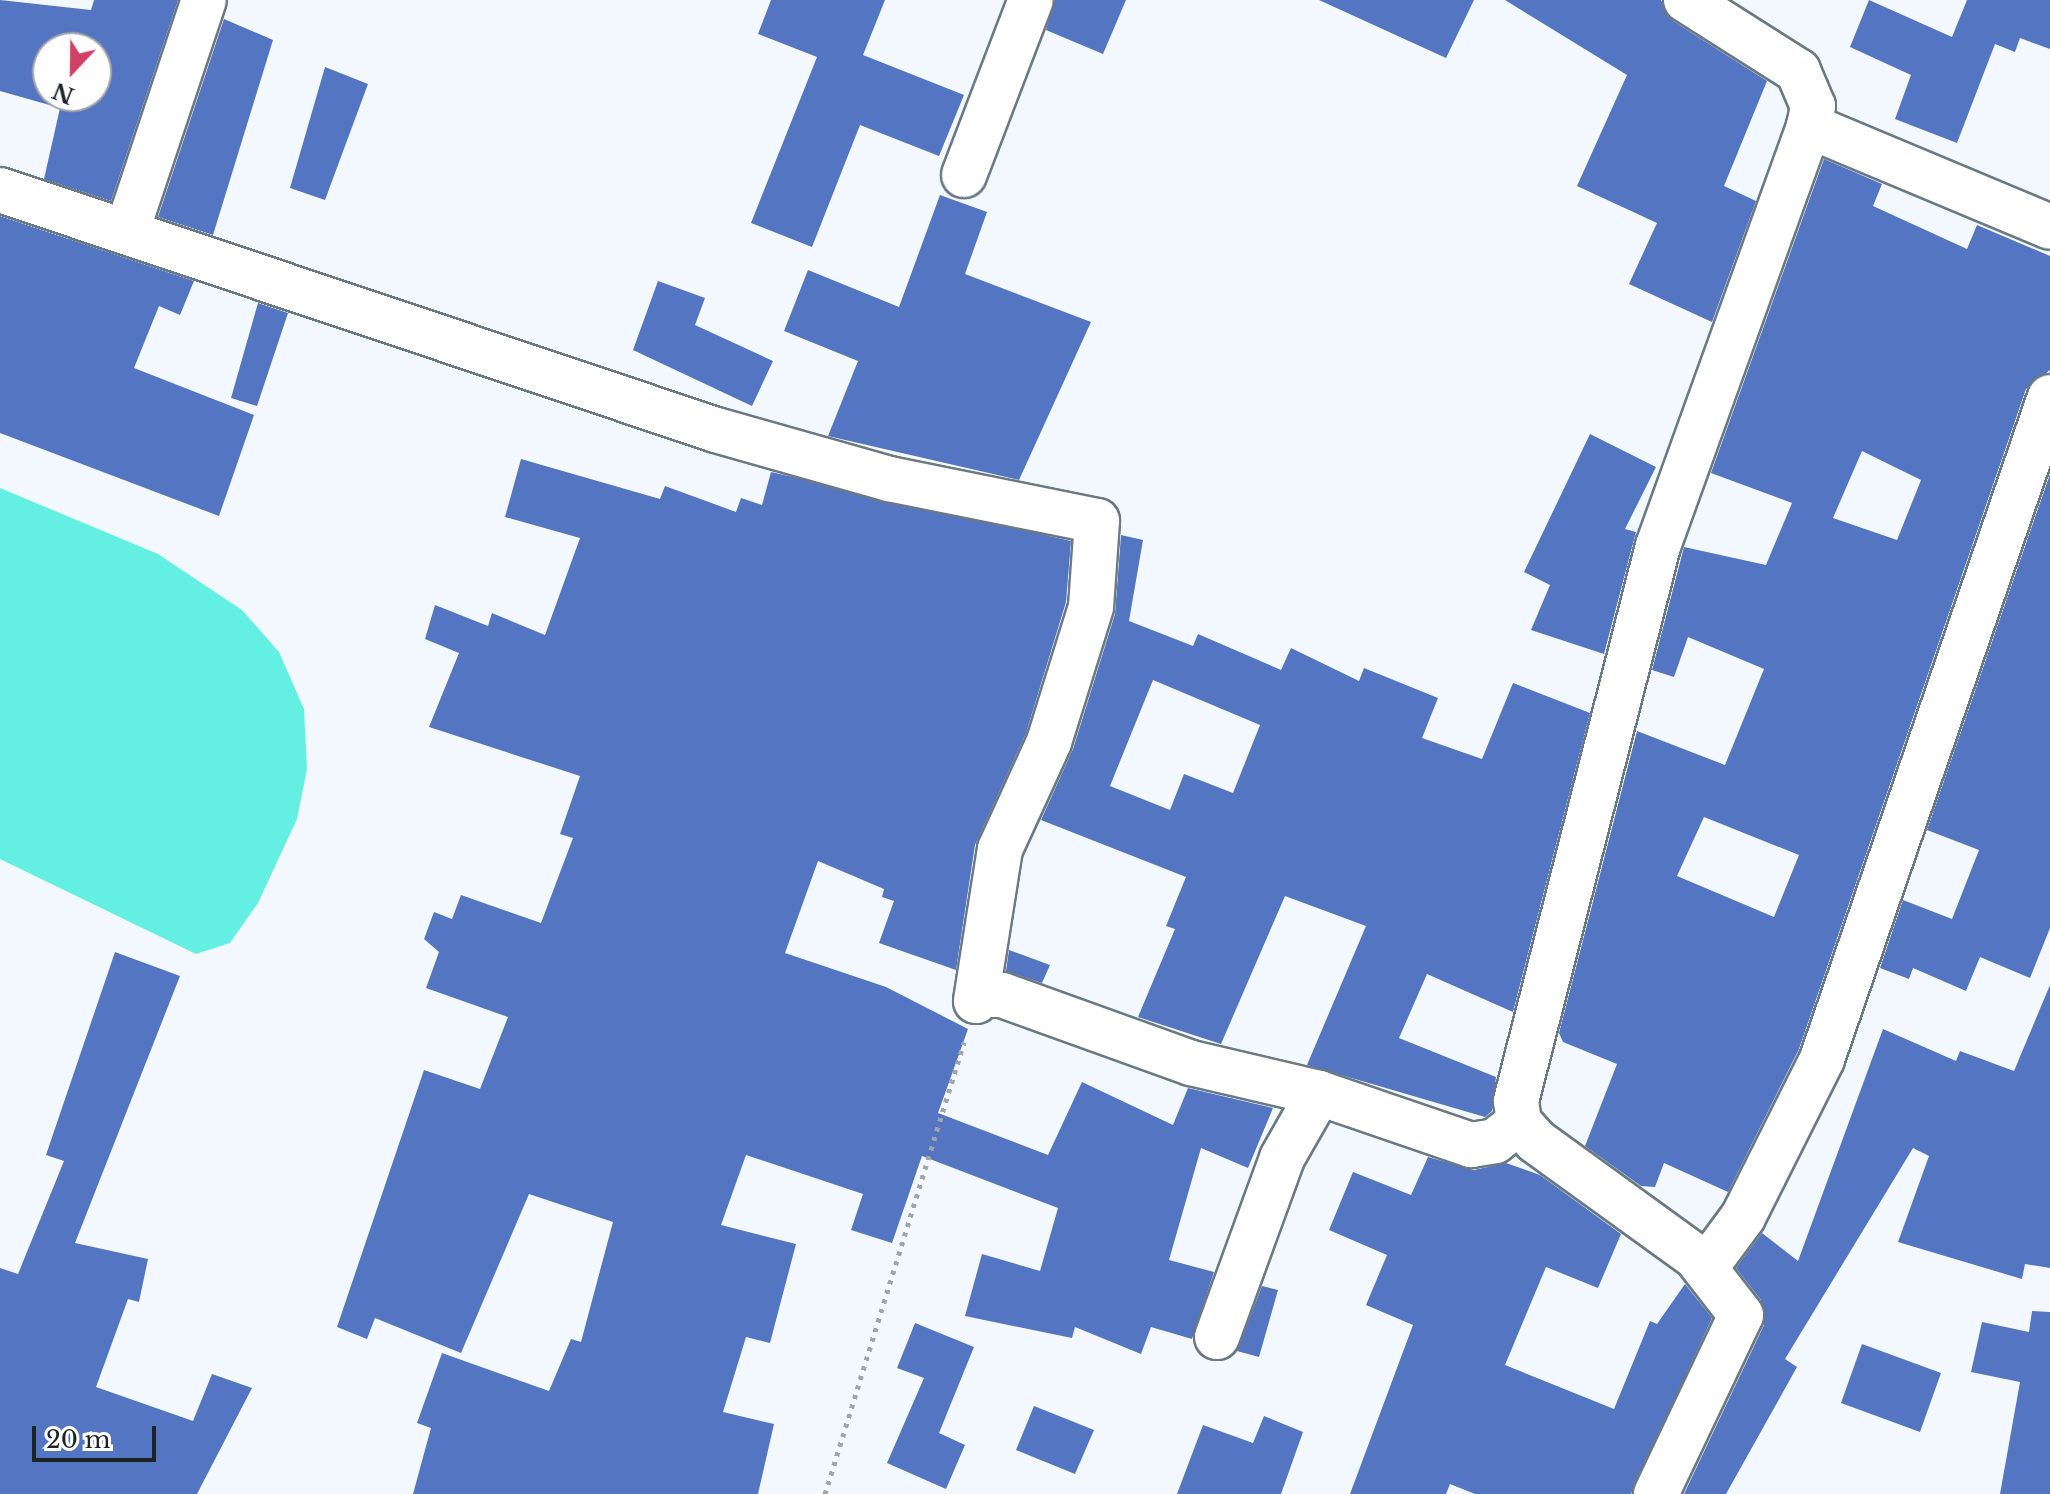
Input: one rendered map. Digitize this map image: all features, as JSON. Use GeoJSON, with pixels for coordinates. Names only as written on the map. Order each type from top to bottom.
{"type":"FeatureCollection","features":[{"type":"Feature","properties":{"kind":"street"},"geometry":{"type":"LineString","coordinates":[[127,231],[204,0]]}},
{"type":"Feature","properties":{"kind":"street"},"geometry":{"type":"LineString","coordinates":[[964,175],[1031,0]]}},
{"type":"Feature","properties":{"kind":"street"},"geometry":{"type":"LineString","coordinates":[[1656,1494],[1741,1315],[1706,1267],[1519,1122],[1516,1101],[1658,546],[1809,126],[1813,106],[1798,71],[1686,0]]}},
{"type":"Feature","properties":{"kind":"street"},"geometry":{"type":"LineString","coordinates":[[1809,126],[2050,227]]}},
{"type":"Feature","properties":{"kind":"street"},"geometry":{"type":"LineString","coordinates":[[0,190],[716,430],[889,479],[1097,521],[1091,607],[1049,742],[1000,849],[977,998],[1002,995],[1191,1063],[1319,1093],[1471,1145],[1495,1141],[1519,1122]]}},
{"type":"Feature","properties":{"kind":"street"},"geometry":{"type":"LineString","coordinates":[[1706,1267],[1743,1217],[1822,1059],[2050,397]]}},
{"type":"Feature","properties":{"kind":"street"},"geometry":{"type":"LineString","coordinates":[[1217,1337],[1282,1158],[1319,1093]]}},
{"type":"Feature","properties":{"kind":"path"},"geometry":{"type":"LineString","coordinates":[[825,1494],[977,998]]}},
{"type":"Feature","properties":{"kind":"shaded area"},"geometry":{"type":"Polygon","coordinates":[[[0,488],[158,554],[242,610],[279,652],[304,709],[307,769],[297,819],[258,903],[230,943],[196,954],[0,859],[0,488]]]}},
{"type":"Feature","properties":{"kind":"building"},"geometry":{"type":"Polygon","coordinates":[[[0,0],[91,10],[94,0],[178,0],[111,201],[44,179],[59,112],[112,112],[112,32],[32,32],[32,100],[0,91],[0,0]]]}},
{"type":"Feature","properties":{"kind":"building"},"geometry":{"type":"Polygon","coordinates":[[[771,0],[885,0],[863,55],[964,95],[939,156],[860,125],[812,247],[751,223],[817,57],[758,34],[771,0]]]}},
{"type":"Feature","properties":{"kind":"building"},"geometry":{"type":"Polygon","coordinates":[[[1055,0],[1126,0],[1103,54],[1046,30],[1055,0]]]}},
{"type":"Feature","properties":{"kind":"building"},"geometry":{"type":"Polygon","coordinates":[[[1319,0],[1474,0],[1446,58],[1319,0]]]}},
{"type":"Feature","properties":{"kind":"building"},"geometry":{"type":"Polygon","coordinates":[[[1505,0],[1661,0],[1673,21],[1767,81],[1724,186],[1756,201],[1712,322],[1629,284],[1657,223],[1577,186],[1627,75],[1505,0]]]}},
{"type":"Feature","properties":{"kind":"building"},"geometry":{"type":"Polygon","coordinates":[[[1869,0],[1952,37],[1967,0],[2050,0],[2050,49],[2020,38],[2015,52],[1995,44],[1957,143],[1895,119],[1911,75],[1850,47],[1869,0]]]}},
{"type":"Feature","properties":{"kind":"building"},"geometry":{"type":"Polygon","coordinates":[[[224,19],[273,40],[213,235],[158,217],[224,19]]]}},
{"type":"Feature","properties":{"kind":"building"},"geometry":{"type":"Polygon","coordinates":[[[325,67],[368,84],[325,200],[290,188],[325,67]]]}},
{"type":"Feature","properties":{"kind":"building"},"geometry":{"type":"Polygon","coordinates":[[[1824,159],[1882,184],[1873,206],[1967,249],[1977,225],[2050,256],[2050,370],[2026,389],[1799,1049],[1728,1192],[1664,1163],[1655,1187],[1641,1186],[1585,1146],[1617,1064],[1563,1042],[1559,1033],[1637,731],[1725,765],[1764,669],[1688,637],[1674,677],[1652,670],[1684,547],[1766,565],[1792,503],[1711,473],[1824,159]],[[1862,451],[1833,518],[1897,540],[1921,480],[1862,451]],[[1704,817],[1677,876],[1774,917],[1799,855],[1704,817]]]}},
{"type":"Feature","properties":{"kind":"building"},"geometry":{"type":"Polygon","coordinates":[[[940,195],[987,212],[965,274],[1091,322],[1019,480],[828,436],[858,361],[784,331],[808,270],[899,307],[940,195]]]}},
{"type":"Feature","properties":{"kind":"building"},"geometry":{"type":"Polygon","coordinates":[[[0,216],[194,281],[180,315],[159,306],[134,368],[254,415],[219,516],[0,433],[0,216]]]}},
{"type":"Feature","properties":{"kind":"building"},"geometry":{"type":"Polygon","coordinates":[[[658,281],[705,298],[695,325],[773,361],[752,406],[633,350],[658,281]]]}},
{"type":"Feature","properties":{"kind":"building"},"geometry":{"type":"Polygon","coordinates":[[[258,303],[288,313],[257,406],[231,398],[258,303]]]}},
{"type":"Feature","properties":{"kind":"building"},"geometry":{"type":"Polygon","coordinates":[[[1590,434],[1656,467],[1625,529],[1636,532],[1604,654],[1531,630],[1550,585],[1524,572],[1590,434]]]}},
{"type":"Feature","properties":{"kind":"building"},"geometry":{"type":"Polygon","coordinates":[[[521,459],[660,499],[665,486],[736,512],[741,498],[762,505],[771,472],[1071,541],[1066,602],[1026,733],[975,845],[956,970],[879,943],[894,901],[882,897],[884,889],[818,861],[785,953],[886,987],[968,1029],[938,1113],[1048,1155],[1082,1082],[1173,1125],[1188,1088],[1273,1108],[1248,1168],[1201,1148],[1169,1260],[1214,1272],[1192,1339],[1151,1327],[1141,1354],[1075,1327],[1072,1338],[965,1316],[982,1254],[1040,1271],[1058,1208],[922,1156],[892,1243],[851,1230],[863,1194],[746,1155],[721,1225],[796,1244],[770,1343],[746,1337],[723,1412],[774,1424],[758,1494],[413,1494],[431,1428],[417,1423],[442,1353],[549,1391],[571,1339],[581,1342],[613,1222],[529,1194],[461,1353],[375,1318],[367,1339],[337,1327],[424,1070],[480,1089],[508,1017],[426,988],[439,952],[424,939],[434,912],[452,919],[461,895],[541,923],[573,838],[560,834],[580,776],[429,727],[459,653],[425,639],[435,605],[488,626],[492,613],[545,635],[580,538],[505,517],[521,459]]]}},
{"type":"Feature","properties":{"kind":"building"},"geometry":{"type":"Polygon","coordinates":[[[2050,474],[2050,928],[2030,978],[1980,957],[1966,991],[1913,968],[1909,979],[1880,968],[1903,900],[1952,919],[1979,850],[1927,830],[2050,474]]]}},
{"type":"Feature","properties":{"kind":"building"},"geometry":{"type":"Polygon","coordinates":[[[1121,535],[1143,540],[1129,621],[1193,646],[1198,634],[1281,670],[1291,648],[1359,681],[1364,668],[1438,698],[1422,738],[1482,759],[1513,683],[1590,713],[1513,1012],[1427,974],[1399,1038],[1496,1077],[1492,1111],[1485,1117],[1307,1065],[1366,926],[1285,896],[1221,1044],[1138,1017],[1175,929],[1166,926],[1186,877],[1041,820],[1073,749],[1115,614],[1121,535]],[[1153,680],[1110,786],[1170,810],[1184,774],[1233,793],[1260,725],[1153,680]]]}},
{"type":"Feature","properties":{"kind":"building"},"geometry":{"type":"Polygon","coordinates":[[[1009,950],[1050,965],[1042,983],[1006,971],[1009,950]]]}},
{"type":"Feature","properties":{"kind":"building"},"geometry":{"type":"Polygon","coordinates":[[[115,952],[180,976],[75,1243],[148,1259],[139,1302],[128,1299],[96,1387],[193,1421],[212,1374],[252,1388],[197,1494],[0,1494],[0,1268],[18,1274],[64,1161],[46,1155],[115,952]]]}},
{"type":"Feature","properties":{"kind":"building"},"geometry":{"type":"Polygon","coordinates":[[[2050,985],[2050,1268],[2025,1264],[2022,1279],[1898,1242],[1929,1156],[1913,1148],[1785,1359],[1797,1367],[1726,1494],[1684,1494],[1764,1325],[1761,1300],[1736,1268],[1762,1233],[1798,1261],[1883,1029],[1956,1061],[1960,1051],[2014,1071],[2050,985]]]}},
{"type":"Feature","properties":{"kind":"building"},"geometry":{"type":"Polygon","coordinates":[[[1428,1157],[1474,1170],[1506,1163],[1540,1175],[1621,1234],[1598,1288],[1546,1267],[1505,1365],[1614,1409],[1650,1321],[1657,1324],[1685,1284],[1712,1318],[1631,1494],[1475,1494],[1450,1484],[1446,1494],[1350,1494],[1413,1325],[1366,1305],[1387,1255],[1329,1230],[1353,1172],[1411,1195],[1428,1157]]]}},
{"type":"Feature","properties":{"kind":"building"},"geometry":{"type":"Polygon","coordinates":[[[1262,1286],[1278,1290],[1259,1357],[1237,1351],[1262,1286]]]}},
{"type":"Feature","properties":{"kind":"building"},"geometry":{"type":"Polygon","coordinates":[[[2032,1311],[2050,1312],[2050,1494],[2000,1494],[2020,1382],[1971,1372],[1982,1322],[2029,1332],[2032,1311]]]}},
{"type":"Feature","properties":{"kind":"building"},"geometry":{"type":"Polygon","coordinates":[[[915,1323],[974,1347],[939,1433],[965,1445],[946,1489],[887,1463],[924,1378],[897,1368],[915,1323]]]}},
{"type":"Feature","properties":{"kind":"building"},"geometry":{"type":"Polygon","coordinates":[[[1862,1344],[1941,1373],[1920,1432],[1841,1403],[1862,1344]]]}},
{"type":"Feature","properties":{"kind":"building"},"geometry":{"type":"Polygon","coordinates":[[[1034,1406],[1094,1430],[1075,1474],[1016,1450],[1034,1406]]]}},
{"type":"Feature","properties":{"kind":"building"},"geometry":{"type":"Polygon","coordinates":[[[1264,1416],[1303,1432],[1281,1494],[1177,1494],[1203,1425],[1253,1443],[1264,1416]]]}}]}
